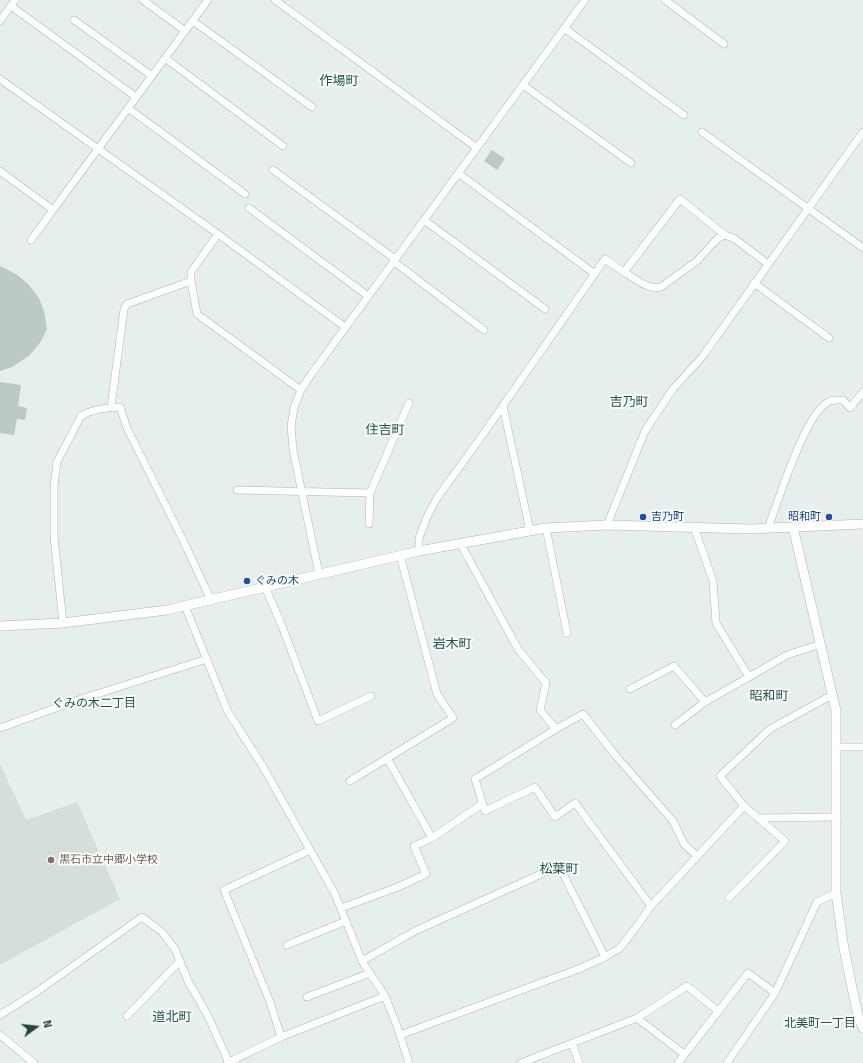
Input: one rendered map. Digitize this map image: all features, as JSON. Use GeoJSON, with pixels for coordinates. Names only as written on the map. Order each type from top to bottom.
{"type":"FeatureCollection","features":[{"type":"Feature","properties":{"kind":"street"},"geometry":{"type":"LineString","coordinates":[[143,0],[185,31]]}},
{"type":"Feature","properties":{"kind":"street"},"geometry":{"type":"LineString","coordinates":[[31,240],[208,0]]}},
{"type":"Feature","properties":{"kind":"street"},"geometry":{"type":"LineString","coordinates":[[275,0],[477,148]]}},
{"type":"Feature","properties":{"kind":"street"},"geometry":{"type":"LineString","coordinates":[[319,574],[293,450],[291,426],[294,408],[301,390],[345,327],[585,0]]}},
{"type":"Feature","properties":{"kind":"street"},"geometry":{"type":"LineString","coordinates":[[665,0],[724,44]]}},
{"type":"Feature","properties":{"kind":"street"},"geometry":{"type":"LineString","coordinates":[[0,21],[13,3],[136,97]]}},
{"type":"Feature","properties":{"kind":"street"},"geometry":{"type":"LineString","coordinates":[[74,20],[152,76]]}},
{"type":"Feature","properties":{"kind":"street"},"geometry":{"type":"LineString","coordinates":[[193,20],[312,107]]}},
{"type":"Feature","properties":{"kind":"street"},"geometry":{"type":"LineString","coordinates":[[564,28],[684,115]]}},
{"type":"Feature","properties":{"kind":"street"},"geometry":{"type":"LineString","coordinates":[[165,58],[283,146]]}},
{"type":"Feature","properties":{"kind":"street"},"geometry":{"type":"LineString","coordinates":[[0,79],[218,234],[345,327]]}},
{"type":"Feature","properties":{"kind":"street"},"geometry":{"type":"LineString","coordinates":[[523,85],[631,163]]}},
{"type":"Feature","properties":{"kind":"street"},"geometry":{"type":"LineString","coordinates":[[128,108],[245,194]]}},
{"type":"Feature","properties":{"kind":"street"},"geometry":{"type":"LineString","coordinates":[[702,132],[863,248]]}},
{"type":"Feature","properties":{"kind":"street"},"geometry":{"type":"LineString","coordinates":[[607,525],[645,431],[673,389],[702,357],[863,132]]}},
{"type":"Feature","properties":{"kind":"street"},"geometry":{"type":"LineString","coordinates":[[273,170],[394,260],[484,330]]}},
{"type":"Feature","properties":{"kind":"street"},"geometry":{"type":"LineString","coordinates":[[0,171],[53,210]]}},
{"type":"Feature","properties":{"kind":"street"},"geometry":{"type":"LineString","coordinates":[[458,173],[595,274]]}},
{"type":"Feature","properties":{"kind":"street"},"geometry":{"type":"LineString","coordinates":[[624,272],[680,199],[725,235],[735,239],[768,264]]}},
{"type":"Feature","properties":{"kind":"street"},"geometry":{"type":"LineString","coordinates":[[249,208],[368,296]]}},
{"type":"Feature","properties":{"kind":"street"},"geometry":{"type":"LineString","coordinates":[[424,220],[545,309]]}},
{"type":"Feature","properties":{"kind":"street"},"geometry":{"type":"LineString","coordinates":[[218,234],[192,272],[197,314],[301,390]]}},
{"type":"Feature","properties":{"kind":"street"},"geometry":{"type":"LineString","coordinates":[[419,551],[419,538],[437,498],[605,259],[647,287],[661,287],[698,261],[718,238],[725,235]]}},
{"type":"Feature","properties":{"kind":"street"},"geometry":{"type":"LineString","coordinates":[[111,407],[124,309],[127,304],[192,281]]}},
{"type":"Feature","properties":{"kind":"street"},"geometry":{"type":"LineString","coordinates":[[754,283],[829,338]]}},
{"type":"Feature","properties":{"kind":"street"},"geometry":{"type":"LineString","coordinates":[[768,528],[798,447],[818,410],[828,402],[835,400],[843,400],[850,408],[863,392]]}},
{"type":"Feature","properties":{"kind":"street"},"geometry":{"type":"LineString","coordinates":[[369,524],[370,493],[409,403]]}},
{"type":"Feature","properties":{"kind":"street"},"geometry":{"type":"LineString","coordinates":[[503,406],[530,531]]}},
{"type":"Feature","properties":{"kind":"street"},"geometry":{"type":"LineString","coordinates":[[62,623],[54,536],[54,486],[57,462],[81,416],[88,412],[111,407],[120,407],[127,428],[211,600]]}},
{"type":"Feature","properties":{"kind":"street"},"geometry":{"type":"LineString","coordinates":[[236,490],[370,493]]}},
{"type":"Feature","properties":{"kind":"street"},"geometry":{"type":"LineString","coordinates":[[0,626],[62,623],[185,606],[460,542],[546,528],[607,525],[694,528],[768,528],[863,524]]}},
{"type":"Feature","properties":{"kind":"street"},"geometry":{"type":"LineString","coordinates":[[793,527],[836,711],[836,893],[844,948],[858,1016],[863,1028]]}},
{"type":"Feature","properties":{"kind":"street"},"geometry":{"type":"LineString","coordinates":[[546,528],[568,633]]}},
{"type":"Feature","properties":{"kind":"street"},"geometry":{"type":"LineString","coordinates":[[694,528],[713,581],[716,623],[749,677]]}},
{"type":"Feature","properties":{"kind":"street"},"geometry":{"type":"LineString","coordinates":[[460,542],[518,649],[546,683],[540,710],[556,729]]}},
{"type":"Feature","properties":{"kind":"street"},"geometry":{"type":"LineString","coordinates":[[350,781],[453,718],[437,694],[400,555]]}},
{"type":"Feature","properties":{"kind":"street"},"geometry":{"type":"LineString","coordinates":[[265,587],[282,626],[318,721],[371,696]]}},
{"type":"Feature","properties":{"kind":"street"},"geometry":{"type":"LineString","coordinates":[[185,606],[228,712],[262,765],[336,894],[362,961],[385,996],[409,1063]]}},
{"type":"Feature","properties":{"kind":"street"},"geometry":{"type":"LineString","coordinates":[[675,725],[704,702],[787,655],[821,644]]}},
{"type":"Feature","properties":{"kind":"street"},"geometry":{"type":"LineString","coordinates":[[0,728],[81,699],[207,660]]}},
{"type":"Feature","properties":{"kind":"street"},"geometry":{"type":"LineString","coordinates":[[630,689],[674,666],[704,702]]}},
{"type":"Feature","properties":{"kind":"street"},"geometry":{"type":"LineString","coordinates":[[729,898],[785,841],[744,806],[720,776],[770,729],[832,695]]}},
{"type":"Feature","properties":{"kind":"street"},"geometry":{"type":"LineString","coordinates":[[651,906],[575,803],[555,817],[535,787],[485,812],[475,779],[583,714],[616,756],[673,821],[684,844],[697,856]]}},
{"type":"Feature","properties":{"kind":"street"},"geometry":{"type":"LineString","coordinates":[[837,747],[863,747]]}},
{"type":"Feature","properties":{"kind":"street"},"geometry":{"type":"LineString","coordinates":[[387,758],[432,838]]}},
{"type":"Feature","properties":{"kind":"street"},"geometry":{"type":"LineString","coordinates":[[341,908],[398,887],[426,874],[414,846],[432,838],[482,804]]}},
{"type":"Feature","properties":{"kind":"street"},"geometry":{"type":"LineString","coordinates":[[400,1035],[581,968],[620,948],[651,906],[744,806]]}},
{"type":"Feature","properties":{"kind":"street"},"geometry":{"type":"LineString","coordinates":[[758,818],[837,817]]}},
{"type":"Feature","properties":{"kind":"street"},"geometry":{"type":"LineString","coordinates":[[281,1037],[270,1002],[224,890],[310,850]]}},
{"type":"Feature","properties":{"kind":"street"},"geometry":{"type":"LineString","coordinates":[[362,961],[415,931],[559,866],[605,957]]}},
{"type":"Feature","properties":{"kind":"street"},"geometry":{"type":"LineString","coordinates":[[727,1063],[774,993],[817,902],[836,893]]}},
{"type":"Feature","properties":{"kind":"street"},"geometry":{"type":"LineString","coordinates":[[0,1015],[35,993],[142,917],[162,932],[175,949],[188,981],[208,1016],[228,1063],[281,1037],[385,996]]}},
{"type":"Feature","properties":{"kind":"street"},"geometry":{"type":"LineString","coordinates":[[287,945],[346,921]]}},
{"type":"Feature","properties":{"kind":"street"},"geometry":{"type":"LineString","coordinates":[[127,1016],[180,961]]}},
{"type":"Feature","properties":{"kind":"street"},"geometry":{"type":"LineString","coordinates":[[307,997],[370,973]]}},
{"type":"Feature","properties":{"kind":"street"},"geometry":{"type":"LineString","coordinates":[[678,1063],[748,973],[774,993]]}},
{"type":"Feature","properties":{"kind":"street"},"geometry":{"type":"LineString","coordinates":[[521,1063],[637,1018],[687,986],[718,1011]]}},
{"type":"Feature","properties":{"kind":"street"},"geometry":{"type":"LineString","coordinates":[[637,1018],[684,1054]]}},
{"type":"Feature","properties":{"kind":"street"},"geometry":{"type":"LineString","coordinates":[[0,1035],[34,1063]]}},
{"type":"Feature","properties":{"kind":"street"},"geometry":{"type":"LineString","coordinates":[[572,1043],[579,1063]]}},
{"type":"Feature","properties":{"kind":"shaded area","name":"黒石市立中郷小学校"},"geometry":{"type":"Polygon","coordinates":[[[0,764],[26,820],[77,802],[120,899],[0,965],[0,764]]]}},
{"type":"Feature","properties":{"kind":"building"},"geometry":{"type":"Polygon","coordinates":[[[492,150],[505,159],[497,170],[484,161],[492,150]]]}},
{"type":"Feature","properties":{"kind":"building"},"geometry":{"type":"Polygon","coordinates":[[[0,266],[16,274],[28,284],[39,298],[44,311],[47,329],[40,343],[29,356],[12,367],[0,371],[0,266]]]}},
{"type":"Feature","properties":{"kind":"building"},"geometry":{"type":"Polygon","coordinates":[[[0,382],[21,385],[18,406],[27,408],[25,420],[17,419],[14,435],[0,433],[0,382]]]}},
{"type":"Feature","properties":{"kind":"place","name":"吉乃町"},"geometry":{"type":"Point","coordinates":[643,517]}},
{"type":"Feature","properties":{"kind":"place","name":"昭和町"},"geometry":{"type":"Point","coordinates":[829,517]}},
{"type":"Feature","properties":{"kind":"place","name":"ぐみの木"},"geometry":{"type":"Point","coordinates":[247,581]}},
{"type":"Feature","properties":{"kind":"place","name":"黒石市立中郷小学校"},"geometry":{"type":"Point","coordinates":[51,860]}},
{"type":"Feature","properties":{"kind":"district","name":"作場町"},"geometry":{"type":"Point","coordinates":[339,82]}},
{"type":"Feature","properties":{"kind":"district","name":"吉乃町"},"geometry":{"type":"Point","coordinates":[629,403]}},
{"type":"Feature","properties":{"kind":"district","name":"住吉町"},"geometry":{"type":"Point","coordinates":[385,431]}},
{"type":"Feature","properties":{"kind":"district","name":"岩木町"},"geometry":{"type":"Point","coordinates":[452,645]}},
{"type":"Feature","properties":{"kind":"district","name":"昭和町"},"geometry":{"type":"Point","coordinates":[769,697]}},
{"type":"Feature","properties":{"kind":"district","name":"ぐみの木二丁目"},"geometry":{"type":"Point","coordinates":[94,704]}},
{"type":"Feature","properties":{"kind":"district","name":"松葉町"},"geometry":{"type":"Point","coordinates":[559,870]}},
{"type":"Feature","properties":{"kind":"district","name":"道北町"},"geometry":{"type":"Point","coordinates":[172,1018]}},
{"type":"Feature","properties":{"kind":"district","name":"北美町一丁目"},"geometry":{"type":"Point","coordinates":[820,1024]}}]}
